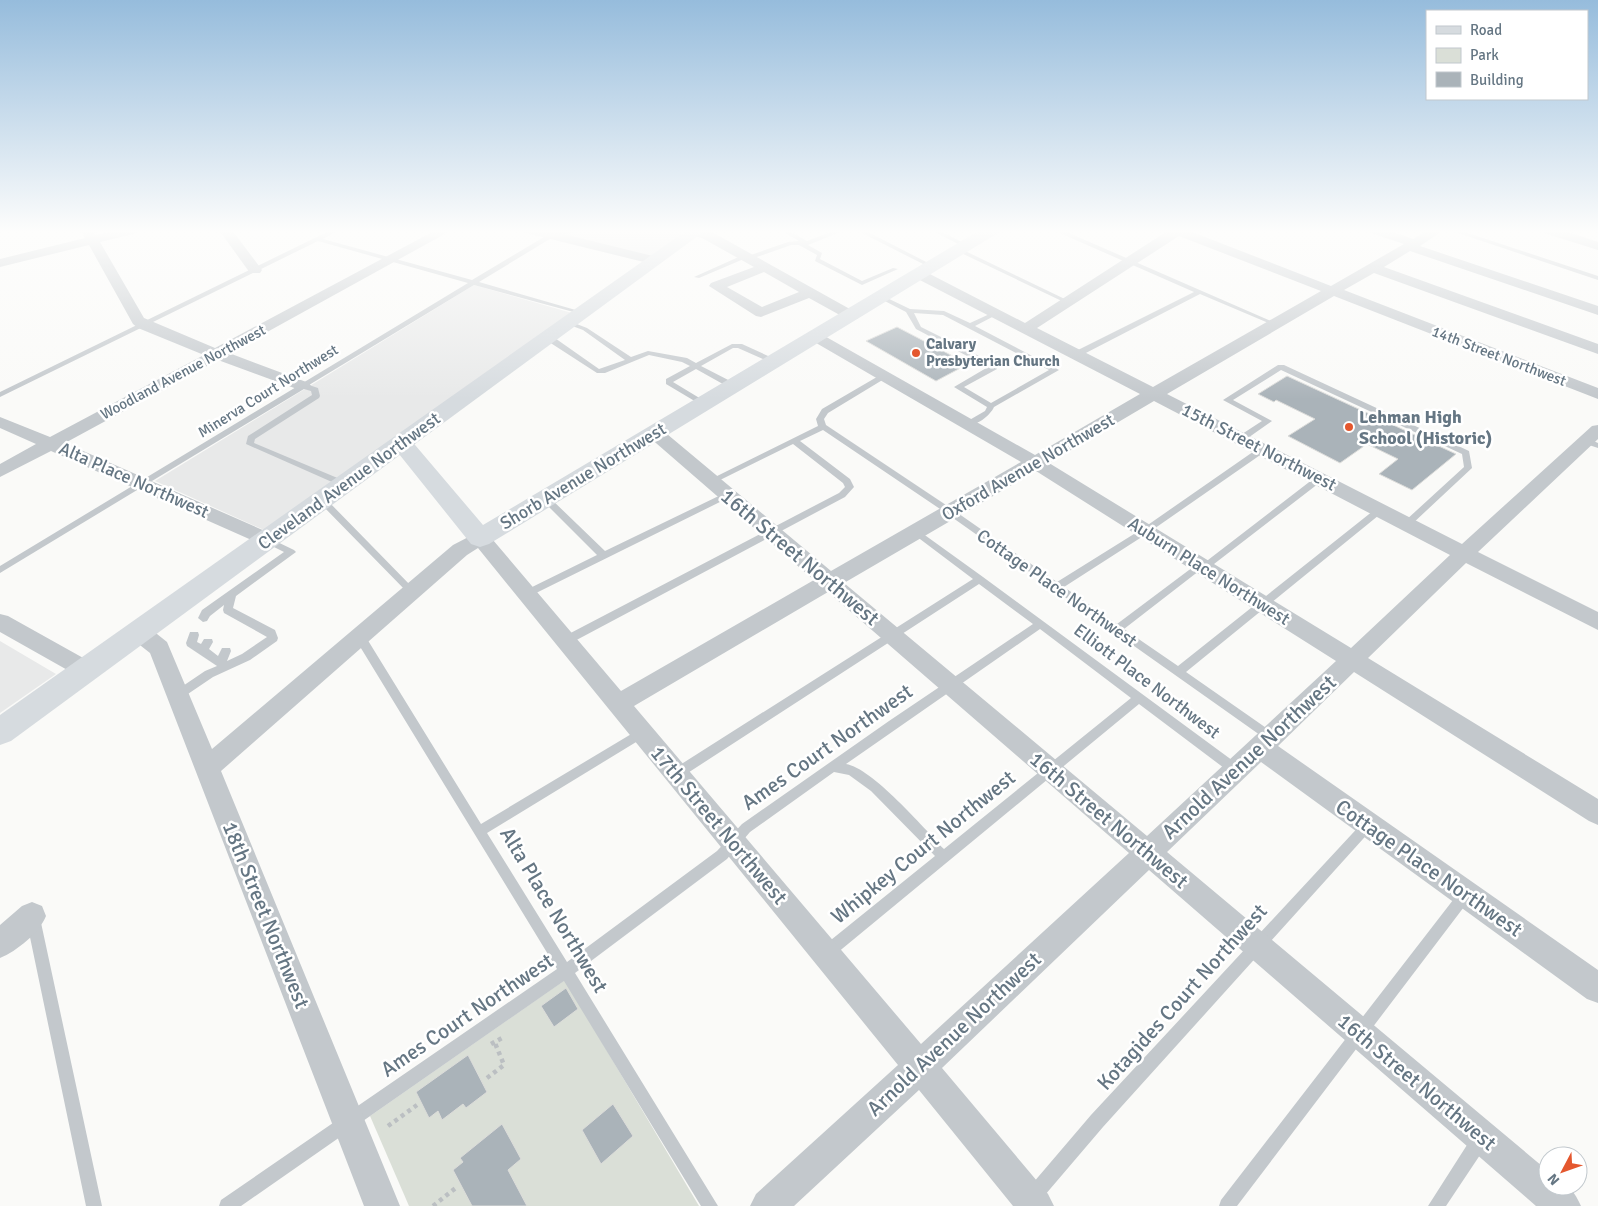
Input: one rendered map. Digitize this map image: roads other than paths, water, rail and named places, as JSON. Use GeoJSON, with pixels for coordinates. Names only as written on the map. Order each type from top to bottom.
{"type":"FeatureCollection","features":[{"type":"Feature","properties":{"kind":"street"},"geometry":{"type":"LineString","coordinates":[[119,286],[138,320],[143,325],[304,386]]}},
{"type":"Feature","properties":{"kind":"street","name":"Woodland Avenue Northwest"},"geometry":{"type":"LineString","coordinates":[[0,471],[342,286]]}},
{"type":"Feature","properties":{"kind":"street","name":"Cleveland Avenue Northwest"},"geometry":{"type":"LineString","coordinates":[[0,732],[139,632],[203,600],[267,540],[621,286]]}},
{"type":"Feature","properties":{"kind":"street"},"geometry":{"type":"LineString","coordinates":[[716,286],[760,313],[810,292]]}},
{"type":"Feature","properties":{"kind":"street"},"geometry":{"type":"LineString","coordinates":[[800,286],[852,316]]}},
{"type":"Feature","properties":{"kind":"street","name":"Shorb Avenue Northwest"},"geometry":{"type":"LineString","coordinates":[[207,768],[460,550],[852,316],[898,286]]}},
{"type":"Feature","properties":{"kind":"street","name":"15th Street Northwest"},"geometry":{"type":"LineString","coordinates":[[952,286],[996,313],[1598,622]]}},
{"type":"Feature","properties":{"kind":"street"},"geometry":{"type":"LineString","coordinates":[[1027,328],[1092,286]]}},
{"type":"Feature","properties":{"kind":"street","name":"14th Street Northwest"},"geometry":{"type":"LineString","coordinates":[[1318,286],[1598,394]]}},
{"type":"Feature","properties":{"kind":"street","name":"Oxford Avenue Northwest"},"geometry":{"type":"LineString","coordinates":[[617,704],[1342,286]]}},
{"type":"Feature","properties":{"kind":"street"},"geometry":{"type":"LineString","coordinates":[[1425,286],[1598,349]]}},
{"type":"Feature","properties":{"kind":"street"},"geometry":{"type":"LineString","coordinates":[[1527,286],[1598,312]]}},
{"type":"Feature","properties":{"kind":"street","name":"Auburn Place Northwest"},"geometry":{"type":"LineString","coordinates":[[816,337],[1036,463],[1598,813]]}},
{"type":"Feature","properties":{"kind":"street","name":"Alta Place Northwest"},"geometry":{"type":"LineString","coordinates":[[0,422],[144,484],[267,540]]}},
{"type":"Feature","properties":{"kind":"street","name":"16th Street Northwest"},"geometry":{"type":"LineString","coordinates":[[654,433],[1563,1206]]}},
{"type":"Feature","properties":{"kind":"street","name":"Arnold Avenue Northwest"},"geometry":{"type":"LineString","coordinates":[[768,1206],[920,1067],[1465,553],[1594,439]]}},
{"type":"Feature","properties":{"kind":"street","name":"17th Street Northwest"},"geometry":{"type":"LineString","coordinates":[[402,444],[1033,1203]]}},
{"type":"Feature","properties":{"kind":"street"},"geometry":{"type":"LineString","coordinates":[[0,622],[86,670]]}},
{"type":"Feature","properties":{"kind":"street","name":"18th Street Northwest"},"geometry":{"type":"LineString","coordinates":[[139,632],[159,648],[382,1206]]}},
{"type":"Feature","properties":{"kind":"street","name":"Cottage Place Northwest"},"geometry":{"type":"LineString","coordinates":[[1266,742],[1368,826],[1598,988]]}},
{"type":"Feature","properties":{"kind":"street"},"geometry":{"type":"LineString","coordinates":[[0,944],[32,916]]}},
{"type":"Feature","properties":{"kind":"lane"},"geometry":{"type":"LineString","coordinates":[[0,395],[222,286]]}},
{"type":"Feature","properties":{"kind":"lane","name":"Minerva Court Northwest"},"geometry":{"type":"LineString","coordinates":[[0,570],[466,286]]}},
{"type":"Feature","properties":{"kind":"lane"},"geometry":{"type":"LineString","coordinates":[[485,286],[576,318],[585,329],[630,360]]}},
{"type":"Feature","properties":{"kind":"lane"},"geometry":{"type":"LineString","coordinates":[[1037,286],[1068,302]]}},
{"type":"Feature","properties":{"kind":"lane"},"geometry":{"type":"LineString","coordinates":[[1186,286],[1275,324]]}},
{"type":"Feature","properties":{"kind":"lane"},"geometry":{"type":"LineString","coordinates":[[1077,354],[1199,292]]}},
{"type":"Feature","properties":{"kind":"lane"},"geometry":{"type":"LineString","coordinates":[[881,297],[909,311],[944,313],[1055,370],[991,406],[988,412],[969,424]]}},
{"type":"Feature","properties":{"kind":"lane"},"geometry":{"type":"LineString","coordinates":[[909,311],[918,328],[994,367],[958,387],[991,406]]}},
{"type":"Feature","properties":{"kind":"lane"},"geometry":{"type":"LineString","coordinates":[[970,326],[996,313]]}},
{"type":"Feature","properties":{"kind":"lane"},"geometry":{"type":"LineString","coordinates":[[549,338],[596,371],[602,371],[648,353],[684,360],[733,386]]}},
{"type":"Feature","properties":{"kind":"lane"},"geometry":{"type":"LineString","coordinates":[[703,404],[670,384],[669,381],[732,346],[738,346],[775,361]]}},
{"type":"Feature","properties":{"kind":"lane"},"geometry":{"type":"LineString","coordinates":[[1242,438],[1268,421],[1226,400],[1281,367],[1466,453],[1468,468],[1408,524]]}},
{"type":"Feature","properties":{"kind":"lane"},"geometry":{"type":"LineString","coordinates":[[526,594],[604,556],[719,488],[821,424],[820,416],[825,411],[885,376]]}},
{"type":"Feature","properties":{"kind":"lane"},"geometry":{"type":"LineString","coordinates":[[304,386],[315,390],[316,396],[251,438],[250,444],[345,484]]}},
{"type":"Feature","properties":{"kind":"lane","name":"Cottage Place Northwest"},"geometry":{"type":"LineString","coordinates":[[821,424],[1178,672],[1266,742]]}},
{"type":"Feature","properties":{"kind":"lane"},"geometry":{"type":"LineString","coordinates":[[565,641],[842,495],[850,487],[847,481],[794,441]]}},
{"type":"Feature","properties":{"kind":"lane"},"geometry":{"type":"LineString","coordinates":[[1057,587],[1145,531],[1263,449]]}},
{"type":"Feature","properties":{"kind":"lane"},"geometry":{"type":"LineString","coordinates":[[1116,629],[1320,478]]}},
{"type":"Feature","properties":{"kind":"lane"},"geometry":{"type":"LineString","coordinates":[[546,499],[604,556]]}},
{"type":"Feature","properties":{"kind":"lane"},"geometry":{"type":"LineString","coordinates":[[323,501],[412,592]]}},
{"type":"Feature","properties":{"kind":"lane"},"geometry":{"type":"LineString","coordinates":[[1178,672],[1381,510]]}},
{"type":"Feature","properties":{"kind":"lane","name":"Elliott Place Northwest"},"geometry":{"type":"LineString","coordinates":[[915,531],[1236,770]]}},
{"type":"Feature","properties":{"kind":"lane"},"geometry":{"type":"LineString","coordinates":[[203,618],[206,613],[203,600],[231,594],[291,552],[267,540]]}},
{"type":"Feature","properties":{"kind":"lane"},"geometry":{"type":"LineString","coordinates":[[676,774],[980,579]]}},
{"type":"Feature","properties":{"kind":"lane"},"geometry":{"type":"LineString","coordinates":[[222,620],[228,610],[231,594]]}},
{"type":"Feature","properties":{"kind":"lane"},"geometry":{"type":"LineString","coordinates":[[178,696],[223,664],[246,657],[273,638],[271,633],[228,610]]}},
{"type":"Feature","properties":{"kind":"lane"},"geometry":{"type":"LineString","coordinates":[[240,629],[245,619]]}},
{"type":"Feature","properties":{"kind":"lane","name":"Ames Court Northwest"},"geometry":{"type":"LineString","coordinates":[[227,1206],[565,972],[722,855],[746,828],[1040,624]]}},
{"type":"Feature","properties":{"kind":"lane"},"geometry":{"type":"LineString","coordinates":[[194,635],[191,643],[205,646],[223,664]]}},
{"type":"Feature","properties":{"kind":"lane","name":"Alta Place Northwest"},"geometry":{"type":"LineString","coordinates":[[360,637],[710,1206]]}},
{"type":"Feature","properties":{"kind":"lane"},"geometry":{"type":"LineString","coordinates":[[223,664],[226,651]]}},
{"type":"Feature","properties":{"kind":"lane","name":"Whipkey Court Northwest"},"geometry":{"type":"LineString","coordinates":[[825,953],[1139,697]]}},
{"type":"Feature","properties":{"kind":"lane"},"geometry":{"type":"LineString","coordinates":[[480,831],[642,733]]}},
{"type":"Feature","properties":{"kind":"lane"},"geometry":{"type":"LineString","coordinates":[[832,767],[852,770],[875,788],[943,856]]}},
{"type":"Feature","properties":{"kind":"lane","name":"Kotagides Court Northwest"},"geometry":{"type":"LineString","coordinates":[[1033,1203],[1097,1121],[1368,826]]}},
{"type":"Feature","properties":{"kind":"lane"},"geometry":{"type":"LineString","coordinates":[[1227,1206],[1466,895]]}},
{"type":"Feature","properties":{"kind":"lane"},"geometry":{"type":"LineString","coordinates":[[32,916],[94,1206]]}},
{"type":"Feature","properties":{"kind":"lane"},"geometry":{"type":"LineString","coordinates":[[1436,1206],[1482,1137]]}},
{"type":"Feature","properties":{"kind":"place","name":"Calvary Presbyterian Church"},"geometry":{"type":"Point","coordinates":[916,353]}},
{"type":"Feature","properties":{"kind":"place","name":"Lehman High School (Historic)"},"geometry":{"type":"Point","coordinates":[1349,427]}}]}
